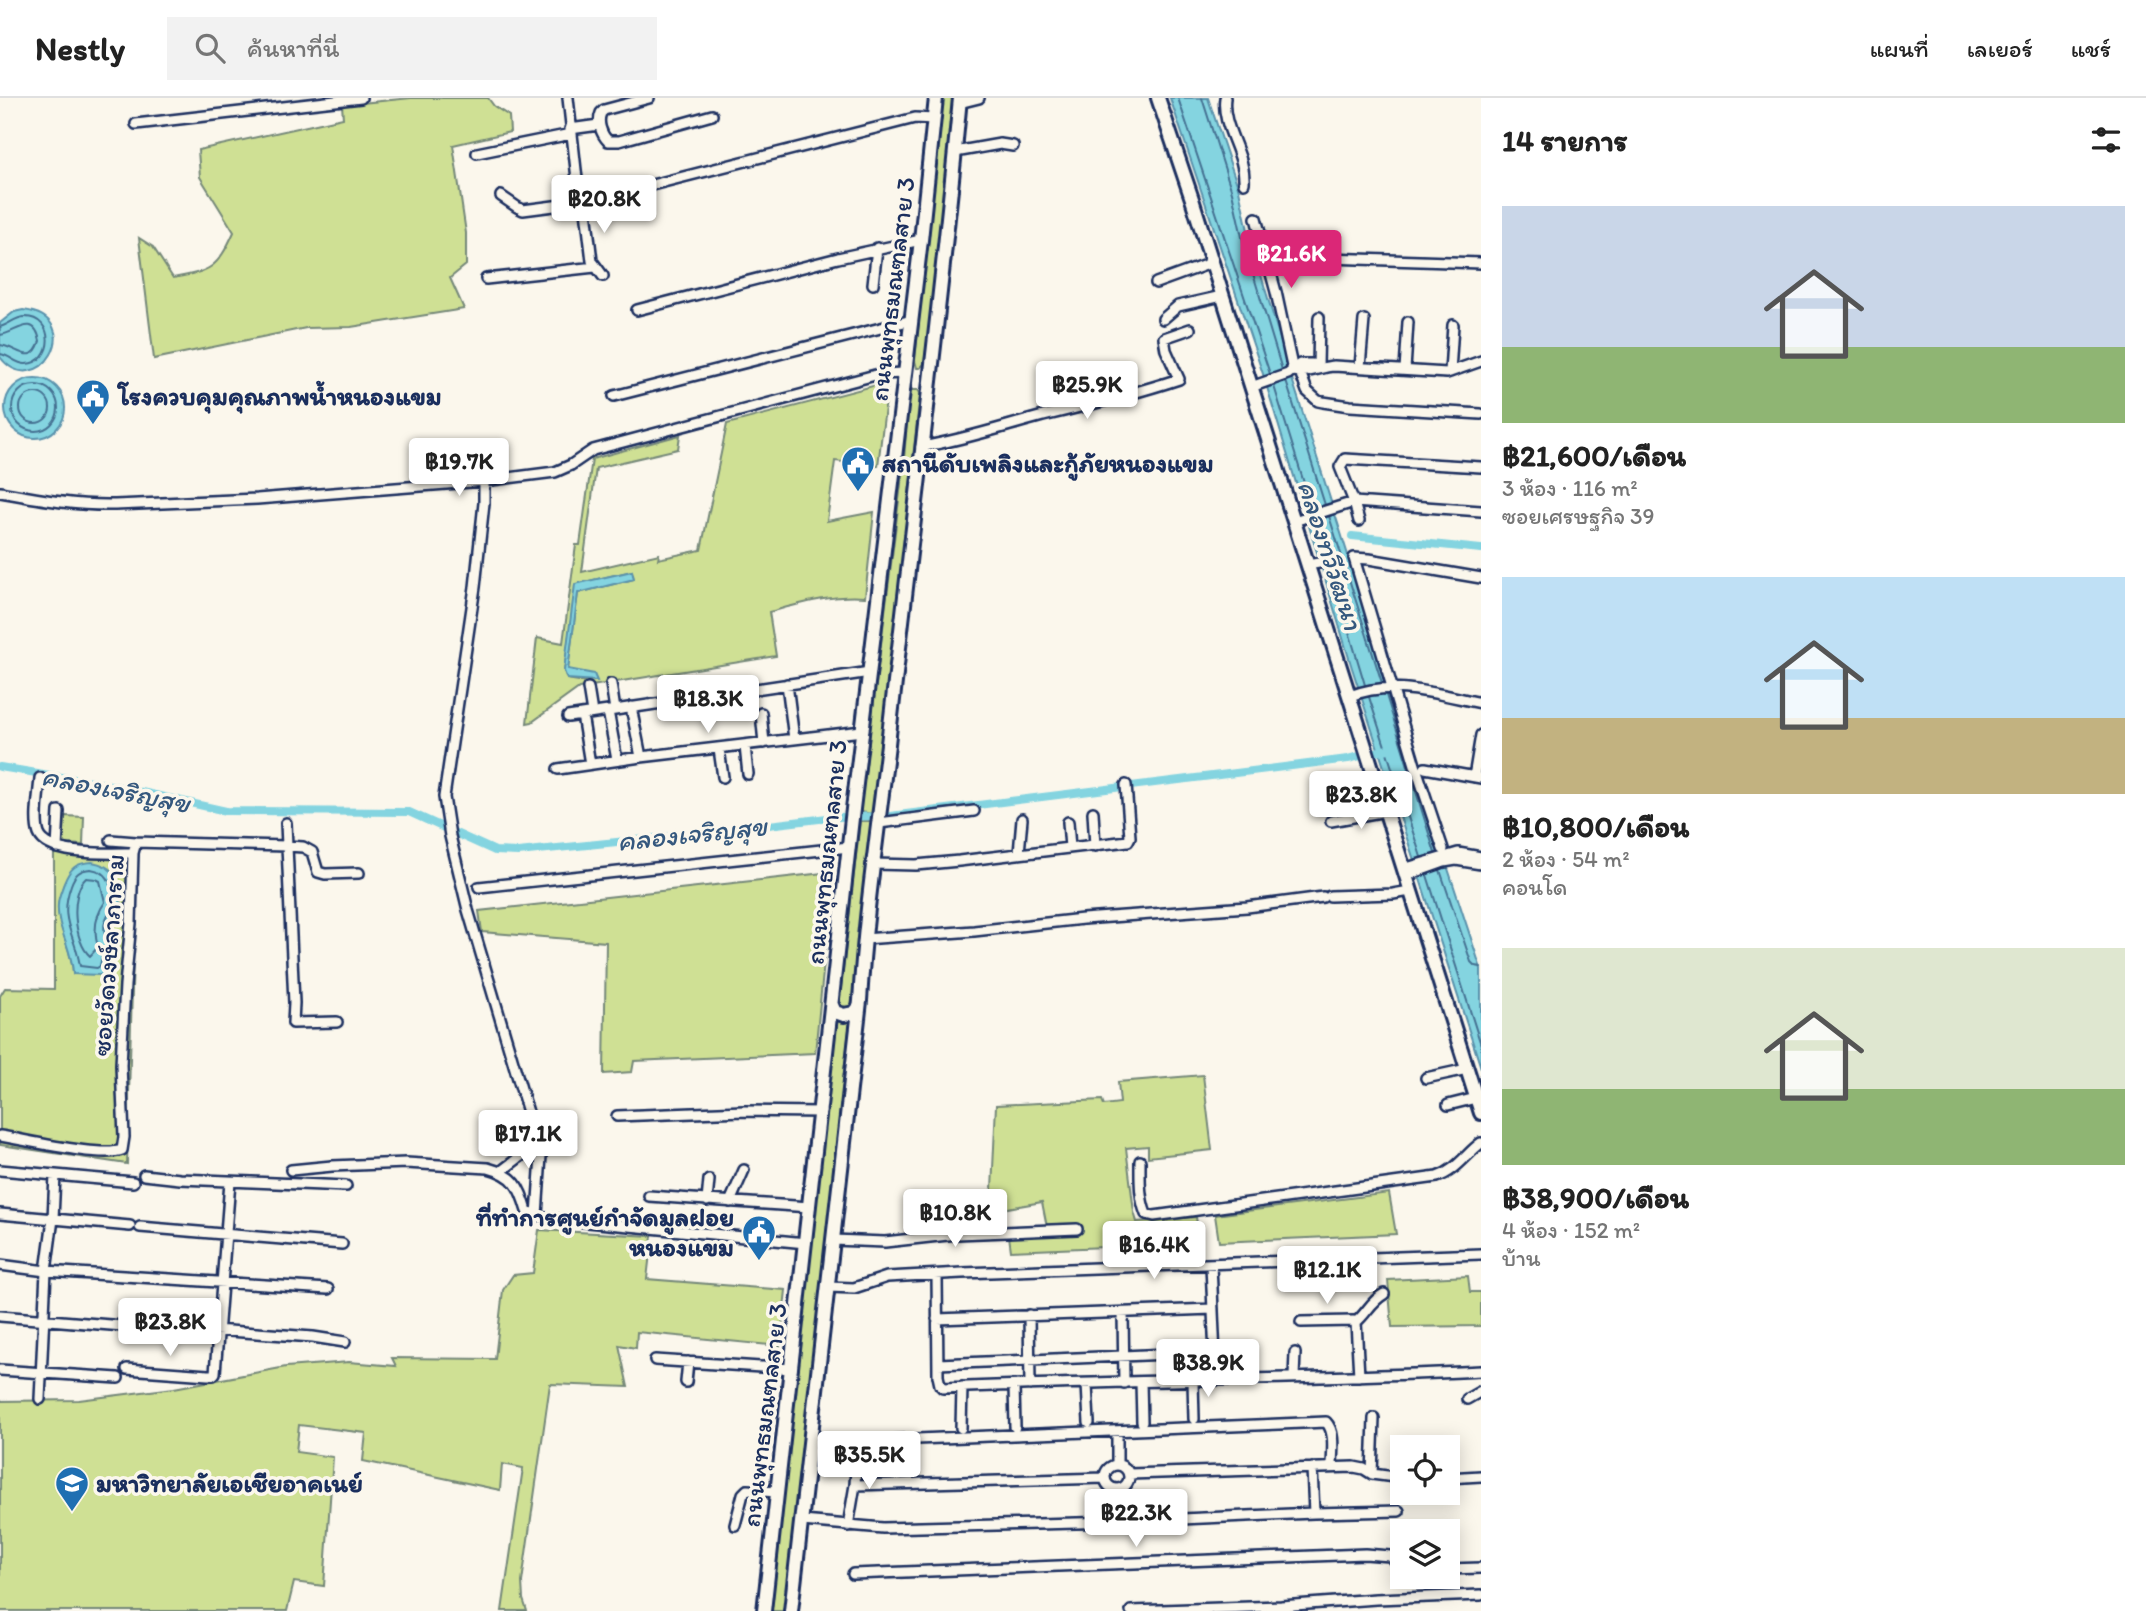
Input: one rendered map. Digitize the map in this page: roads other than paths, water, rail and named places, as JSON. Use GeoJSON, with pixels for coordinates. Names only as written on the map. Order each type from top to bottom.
{"type":"FeatureCollection","features":[{"type":"Feature","properties":{"kind":"main road","name":"ถนนพุทธมณฑลสาย 3"},"geometry":{"type":"LineString","coordinates":[[764,1611],[936,98]]}},
{"type":"Feature","properties":{"kind":"main road"},"geometry":{"type":"LineString","coordinates":[[1158,98],[1481,1113]]}},
{"type":"Feature","properties":{"kind":"main road","name":"ถนนพุทธมณฑลสาย 3"},"geometry":{"type":"LineString","coordinates":[[791,1611],[859,1007],[863,939],[922,447],[960,100]]}},
{"type":"Feature","properties":{"kind":"main road"},"geometry":{"type":"LineString","coordinates":[[906,373],[930,374]]}},
{"type":"Feature","properties":{"kind":"main road"},"geometry":{"type":"LineString","coordinates":[[832,1005],[835,1012],[844,1015],[854,1013],[859,1007]]}},
{"type":"Feature","properties":{"kind":"street"},"geometry":{"type":"LineString","coordinates":[[136,124],[361,98]]}},
{"type":"Feature","properties":{"kind":"street"},"geometry":{"type":"LineString","coordinates":[[568,98],[579,195],[585,202],[595,267],[603,276]]}},
{"type":"Feature","properties":{"kind":"street"},"geometry":{"type":"LineString","coordinates":[[649,98],[604,110],[599,117],[604,137],[612,142],[712,115]]}},
{"type":"Feature","properties":{"kind":"street"},"geometry":{"type":"LineString","coordinates":[[960,100],[979,98]]}},
{"type":"Feature","properties":{"kind":"street"},"geometry":{"type":"LineString","coordinates":[[1226,98],[1225,114],[1243,167],[1244,183]]}},
{"type":"Feature","properties":{"kind":"street"},"geometry":{"type":"LineString","coordinates":[[501,196],[523,210],[585,202],[915,118],[934,119]]}},
{"type":"Feature","properties":{"kind":"street"},"geometry":{"type":"LineString","coordinates":[[477,153],[599,125]]}},
{"type":"Feature","properties":{"kind":"street"},"geometry":{"type":"LineString","coordinates":[[955,152],[1000,145],[1013,146]]}},
{"type":"Feature","properties":{"kind":"street"},"geometry":{"type":"LineString","coordinates":[[1255,218],[1276,292],[1294,372],[1318,401],[1350,406],[1481,414]]}},
{"type":"Feature","properties":{"kind":"street"},"geometry":{"type":"LineString","coordinates":[[638,310],[877,248],[921,240]]}},
{"type":"Feature","properties":{"kind":"street"},"geometry":{"type":"LineString","coordinates":[[873,284],[877,248]]}},
{"type":"Feature","properties":{"kind":"street"},"geometry":{"type":"LineString","coordinates":[[1266,257],[1481,263]]}},
{"type":"Feature","properties":{"kind":"street"},"geometry":{"type":"LineString","coordinates":[[1156,282],[1211,263]]}},
{"type":"Feature","properties":{"kind":"street"},"geometry":{"type":"LineString","coordinates":[[486,279],[595,267]]}},
{"type":"Feature","properties":{"kind":"street"},"geometry":{"type":"LineString","coordinates":[[1163,319],[1178,306],[1222,296]]}},
{"type":"Feature","properties":{"kind":"street"},"geometry":{"type":"LineString","coordinates":[[1318,367],[1319,317]]}},
{"type":"Feature","properties":{"kind":"street"},"geometry":{"type":"LineString","coordinates":[[614,396],[912,320]]}},
{"type":"Feature","properties":{"kind":"street"},"geometry":{"type":"LineString","coordinates":[[1360,367],[1364,320]]}},
{"type":"Feature","properties":{"kind":"street"},"geometry":{"type":"LineString","coordinates":[[1405,370],[1408,322]]}},
{"type":"Feature","properties":{"kind":"street"},"geometry":{"type":"LineString","coordinates":[[1450,372],[1453,325]]}},
{"type":"Feature","properties":{"kind":"street"},"geometry":{"type":"LineString","coordinates":[[922,447],[953,442],[1113,400],[1179,379],[1166,350],[1164,338],[1191,329]]}},
{"type":"Feature","properties":{"kind":"street"},"geometry":{"type":"LineString","coordinates":[[1251,387],[1294,372],[1312,371],[1318,367],[1450,372],[1481,361]]}},
{"type":"Feature","properties":{"kind":"street"},"geometry":{"type":"LineString","coordinates":[[0,492],[54,502],[115,505],[271,498],[484,481],[555,472],[593,450],[879,374],[906,373]]}},
{"type":"Feature","properties":{"kind":"street"},"geometry":{"type":"LineString","coordinates":[[1359,521],[1340,467],[1345,459],[1481,467]]}},
{"type":"Feature","properties":{"kind":"street"},"geometry":{"type":"LineString","coordinates":[[484,481],[475,587],[444,797],[450,836],[468,910],[537,1144],[541,1170],[537,1215]]}},
{"type":"Feature","properties":{"kind":"street"},"geometry":{"type":"LineString","coordinates":[[1294,521],[1354,502],[1481,511]]}},
{"type":"Feature","properties":{"kind":"street"},"geometry":{"type":"LineString","coordinates":[[1444,856],[1354,558],[1481,578]]}},
{"type":"Feature","properties":{"kind":"street"},"geometry":{"type":"LineString","coordinates":[[1308,565],[1324,562]]}},
{"type":"Feature","properties":{"kind":"street"},"geometry":{"type":"LineString","coordinates":[[568,717],[870,672]]}},
{"type":"Feature","properties":{"kind":"street"},"geometry":{"type":"LineString","coordinates":[[611,684],[617,760]]}},
{"type":"Feature","properties":{"kind":"street"},"geometry":{"type":"LineString","coordinates":[[787,684],[794,739]]}},
{"type":"Feature","properties":{"kind":"street"},"geometry":{"type":"LineString","coordinates":[[1350,696],[1391,687],[1481,703]]}},
{"type":"Feature","properties":{"kind":"street"},"geometry":{"type":"LineString","coordinates":[[587,688],[590,764]]}},
{"type":"Feature","properties":{"kind":"street"},"geometry":{"type":"LineString","coordinates":[[631,707],[640,757]]}},
{"type":"Feature","properties":{"kind":"street"},"geometry":{"type":"LineString","coordinates":[[761,713],[764,743]]}},
{"type":"Feature","properties":{"kind":"street"},"geometry":{"type":"LineString","coordinates":[[558,769],[862,731]]}},
{"type":"Feature","properties":{"kind":"street"},"geometry":{"type":"LineString","coordinates":[[1425,768],[1478,777],[1481,735]]}},
{"type":"Feature","properties":{"kind":"street"},"geometry":{"type":"LineString","coordinates":[[745,746],[748,774]]}},
{"type":"Feature","properties":{"kind":"street"},"geometry":{"type":"LineString","coordinates":[[719,749],[723,777]]}},
{"type":"Feature","properties":{"kind":"street"},"geometry":{"type":"LineString","coordinates":[[40,778],[37,828],[46,844],[57,848],[133,853]]}},
{"type":"Feature","properties":{"kind":"street"},"geometry":{"type":"LineString","coordinates":[[873,864],[916,865],[1130,840],[1126,788]]}},
{"type":"Feature","properties":{"kind":"street"},"geometry":{"type":"LineString","coordinates":[[57,848],[59,811]]}},
{"type":"Feature","properties":{"kind":"street"},"geometry":{"type":"LineString","coordinates":[[879,818],[974,811]]}},
{"type":"Feature","properties":{"kind":"street"},"geometry":{"type":"LineString","coordinates":[[1331,821],[1386,811]]}},
{"type":"Feature","properties":{"kind":"street"},"geometry":{"type":"LineString","coordinates":[[1093,812],[1095,846]]}},
{"type":"Feature","properties":{"kind":"street"},"geometry":{"type":"LineString","coordinates":[[1019,853],[1022,819]]}},
{"type":"Feature","properties":{"kind":"street"},"geometry":{"type":"LineString","coordinates":[[1068,822],[1070,848]]}},
{"type":"Feature","properties":{"kind":"street"},"geometry":{"type":"LineString","coordinates":[[286,823],[293,1023],[337,1022]]}},
{"type":"Feature","properties":{"kind":"street"},"geometry":{"type":"LineString","coordinates":[[111,840],[136,842]]}},
{"type":"Feature","properties":{"kind":"street","name":"ซอยวัดวงษ์ลาภาราม"},"geometry":{"type":"LineString","coordinates":[[0,1136],[77,1149],[112,1153],[122,1150],[124,1137],[121,1065],[133,853],[136,842],[287,846]]}},
{"type":"Feature","properties":{"kind":"street"},"geometry":{"type":"LineString","coordinates":[[287,846],[303,847],[312,852],[318,872],[359,873]]}},
{"type":"Feature","properties":{"kind":"street"},"geometry":{"type":"LineString","coordinates":[[479,887],[849,847]]}},
{"type":"Feature","properties":{"kind":"street"},"geometry":{"type":"LineString","coordinates":[[1404,872],[1444,856],[1463,853],[1481,857]]}},
{"type":"Feature","properties":{"kind":"street"},"geometry":{"type":"LineString","coordinates":[[1444,856],[1481,863]]}},
{"type":"Feature","properties":{"kind":"street"},"geometry":{"type":"LineString","coordinates":[[863,939],[1410,891]]}},
{"type":"Feature","properties":{"kind":"street"},"geometry":{"type":"LineString","coordinates":[[1426,1078],[1467,1069]]}},
{"type":"Feature","properties":{"kind":"street"},"geometry":{"type":"LineString","coordinates":[[1448,1105],[1476,1098]]}},
{"type":"Feature","properties":{"kind":"street"},"geometry":{"type":"LineString","coordinates":[[617,1116],[744,1111],[821,1112]]}},
{"type":"Feature","properties":{"kind":"street"},"geometry":{"type":"LineString","coordinates":[[1140,1161],[1143,1209],[1146,1214],[1154,1216],[1437,1177],[1454,1168],[1481,1143]]}},
{"type":"Feature","properties":{"kind":"street"},"geometry":{"type":"LineString","coordinates":[[500,1172],[537,1144]]}},
{"type":"Feature","properties":{"kind":"street"},"geometry":{"type":"LineString","coordinates":[[291,1170],[405,1163],[488,1168],[516,1182],[527,1211],[546,1218],[806,1243]]}},
{"type":"Feature","properties":{"kind":"street"},"geometry":{"type":"LineString","coordinates":[[0,1170],[133,1182]]}},
{"type":"Feature","properties":{"kind":"street"},"geometry":{"type":"LineString","coordinates":[[730,1202],[744,1170]]}},
{"type":"Feature","properties":{"kind":"street"},"geometry":{"type":"LineString","coordinates":[[40,1399],[46,1271],[53,1219],[55,1175]]}},
{"type":"Feature","properties":{"kind":"street"},"geometry":{"type":"LineString","coordinates":[[144,1175],[230,1182],[346,1186]]}},
{"type":"Feature","properties":{"kind":"street"},"geometry":{"type":"LineString","coordinates":[[707,1201],[709,1181]]}},
{"type":"Feature","properties":{"kind":"street"},"geometry":{"type":"LineString","coordinates":[[127,1369],[215,1373],[230,1182]]}},
{"type":"Feature","properties":{"kind":"street"},"geometry":{"type":"LineString","coordinates":[[649,1196],[810,1208]]}},
{"type":"Feature","properties":{"kind":"street"},"geometry":{"type":"LineString","coordinates":[[0,1214],[342,1244]]}},
{"type":"Feature","properties":{"kind":"street"},"geometry":{"type":"LineString","coordinates":[[833,1240],[885,1242],[957,1234],[1077,1229]]}},
{"type":"Feature","properties":{"kind":"street"},"geometry":{"type":"LineString","coordinates":[[828,1287],[854,1289],[887,1277],[1481,1254]]}},
{"type":"Feature","properties":{"kind":"street"},"geometry":{"type":"LineString","coordinates":[[0,1265],[46,1271],[328,1289]]}},
{"type":"Feature","properties":{"kind":"street"},"geometry":{"type":"LineString","coordinates":[[1211,1265],[1216,1380]]}},
{"type":"Feature","properties":{"kind":"street"},"geometry":{"type":"LineString","coordinates":[[937,1275],[938,1364],[940,1385],[943,1388],[1481,1371]]}},
{"type":"Feature","properties":{"kind":"street"},"geometry":{"type":"LineString","coordinates":[[1356,1322],[1367,1312],[1375,1298],[1384,1294]]}},
{"type":"Feature","properties":{"kind":"street"},"geometry":{"type":"LineString","coordinates":[[937,1319],[1213,1309]]}},
{"type":"Feature","properties":{"kind":"street"},"geometry":{"type":"LineString","coordinates":[[1123,1313],[1124,1383]]}},
{"type":"Feature","properties":{"kind":"street"},"geometry":{"type":"LineString","coordinates":[[0,1315],[313,1337],[345,1342]]}},
{"type":"Feature","properties":{"kind":"street"},"geometry":{"type":"LineString","coordinates":[[1029,1315],[1030,1385]]}},
{"type":"Feature","properties":{"kind":"street"},"geometry":{"type":"LineString","coordinates":[[1301,1322],[1356,1322]]}},
{"type":"Feature","properties":{"kind":"street"},"geometry":{"type":"LineString","coordinates":[[1356,1322],[1359,1376]]}},
{"type":"Feature","properties":{"kind":"street"},"geometry":{"type":"LineString","coordinates":[[938,1364],[1214,1352]]}},
{"type":"Feature","properties":{"kind":"street"},"geometry":{"type":"LineString","coordinates":[[1294,1377],[1295,1353]]}},
{"type":"Feature","properties":{"kind":"street"},"geometry":{"type":"LineString","coordinates":[[655,1360],[792,1369]]}},
{"type":"Feature","properties":{"kind":"street"},"geometry":{"type":"LineString","coordinates":[[686,1382],[688,1362]]}},
{"type":"Feature","properties":{"kind":"street"},"geometry":{"type":"LineString","coordinates":[[0,1370],[118,1378]]}},
{"type":"Feature","properties":{"kind":"street"},"geometry":{"type":"LineString","coordinates":[[1193,1381],[1194,1419]]}},
{"type":"Feature","properties":{"kind":"street"},"geometry":{"type":"LineString","coordinates":[[1141,1382],[1142,1422]]}},
{"type":"Feature","properties":{"kind":"street"},"geometry":{"type":"LineString","coordinates":[[1087,1384],[1088,1423]]}},
{"type":"Feature","properties":{"kind":"street"},"geometry":{"type":"LineString","coordinates":[[1014,1386],[1015,1427]]}},
{"type":"Feature","properties":{"kind":"street"},"geometry":{"type":"LineString","coordinates":[[961,1428],[962,1387]]}},
{"type":"Feature","properties":{"kind":"street"},"geometry":{"type":"LineString","coordinates":[[1467,1399],[1481,1391]]}},
{"type":"Feature","properties":{"kind":"street"},"geometry":{"type":"LineString","coordinates":[[1372,1475],[1374,1418]]}},
{"type":"Feature","properties":{"kind":"street"},"geometry":{"type":"LineString","coordinates":[[848,1526],[858,1450],[862,1443],[869,1441],[1326,1422],[1332,1432],[1332,1467]]}},
{"type":"Feature","properties":{"kind":"street"},"geometry":{"type":"LineString","coordinates":[[1116,1431],[1117,1465]]}},
{"type":"Feature","properties":{"kind":"street"},"geometry":{"type":"LineString","coordinates":[[1117,1465],[1125,1468],[1129,1474],[1125,1487],[1116,1490],[1108,1486],[1105,1478],[1108,1469],[1117,1465]]}},
{"type":"Feature","properties":{"kind":"street"},"geometry":{"type":"LineString","coordinates":[[1129,1474],[1332,1467],[1364,1469],[1372,1475],[1390,1477]]}},
{"type":"Feature","properties":{"kind":"street"},"geometry":{"type":"LineString","coordinates":[[1312,1468],[1314,1513]]}},
{"type":"Feature","properties":{"kind":"street"},"geometry":{"type":"LineString","coordinates":[[1460,1477],[1481,1476]]}},
{"type":"Feature","properties":{"kind":"street"},"geometry":{"type":"LineString","coordinates":[[855,1485],[1105,1478]]}},
{"type":"Feature","properties":{"kind":"street"},"geometry":{"type":"LineString","coordinates":[[735,1525],[743,1494],[747,1490],[778,1492]]}},
{"type":"Feature","properties":{"kind":"street"},"geometry":{"type":"LineString","coordinates":[[1116,1490],[1116,1522]]}},
{"type":"Feature","properties":{"kind":"street"},"geometry":{"type":"LineString","coordinates":[[802,1521],[883,1528],[1399,1511]]}},
{"type":"Feature","properties":{"kind":"street"},"geometry":{"type":"LineString","coordinates":[[853,1574],[1365,1554],[1390,1556]]}},
{"type":"Feature","properties":{"kind":"street"},"geometry":{"type":"LineString","coordinates":[[1460,1569],[1481,1568]]}},
{"type":"Feature","properties":{"kind":"street"},"geometry":{"type":"LineString","coordinates":[[1131,1611],[1481,1595]]}},
{"type":"Feature","properties":{"kind":"water","name":"คลองทวีวัฒนา"},"geometry":{"type":"Polygon","coordinates":[[[1170,98],[1208,98],[1239,190],[1249,235],[1293,382],[1481,969],[1481,1068],[1352,668],[1263,374],[1170,98]]]}},
{"type":"Feature","properties":{"kind":"water"},"geometry":{"type":"Polygon","coordinates":[[[23,310],[43,316],[53,327],[55,341],[51,354],[41,365],[29,371],[14,369],[0,357],[0,323],[14,312],[23,310]]]}},
{"type":"Feature","properties":{"kind":"water"},"geometry":{"type":"Polygon","coordinates":[[[29,378],[41,378],[57,386],[63,396],[63,420],[57,430],[41,438],[29,438],[13,430],[5,414],[5,402],[13,386],[29,378]]]}},
{"type":"Feature","properties":{"kind":"water"},"geometry":{"type":"Polygon","coordinates":[[[632,571],[634,579],[578,593],[568,669],[594,674],[597,681],[567,679],[564,671],[575,584],[632,571]]]}},
{"type":"Feature","properties":{"kind":"water"},"geometry":{"type":"Polygon","coordinates":[[[92,862],[109,868],[113,873],[123,907],[111,927],[116,956],[108,959],[107,971],[100,975],[73,974],[58,913],[58,902],[71,870],[78,865],[92,862]]]}},
{"type":"Feature","properties":{"kind":"waterway","name":"คลองทวีวัฒนา"},"geometry":{"type":"LineString","coordinates":[[1352,536],[1481,549]]}},
{"type":"Feature","properties":{"kind":"waterway","name":"คลองเจริญสุข"},"geometry":{"type":"LineString","coordinates":[[0,767],[110,785],[226,811],[409,812],[495,851],[518,852],[836,817],[890,816],[1348,759],[1388,749]]}},
{"type":"Feature","properties":{"kind":"place","name":"โรงควบคุมคุณภาพน้ำหนองแขม"},"geometry":{"type":"Point","coordinates":[93,426]}},
{"type":"Feature","properties":{"kind":"place","name":"สถานีดับเพลิงและกู้ภัยหนองแขม"},"geometry":{"type":"Point","coordinates":[858,493]}},
{"type":"Feature","properties":{"kind":"place","name":"ที่ทำการศูนย์กำจัดมูลฝอย หนองแขม"},"geometry":{"type":"Point","coordinates":[759,1262]}},
{"type":"Feature","properties":{"kind":"place","name":"มหาวิทยาลัยเอเชียอาคเนย์"},"geometry":{"type":"Point","coordinates":[72,1513]}}]}
